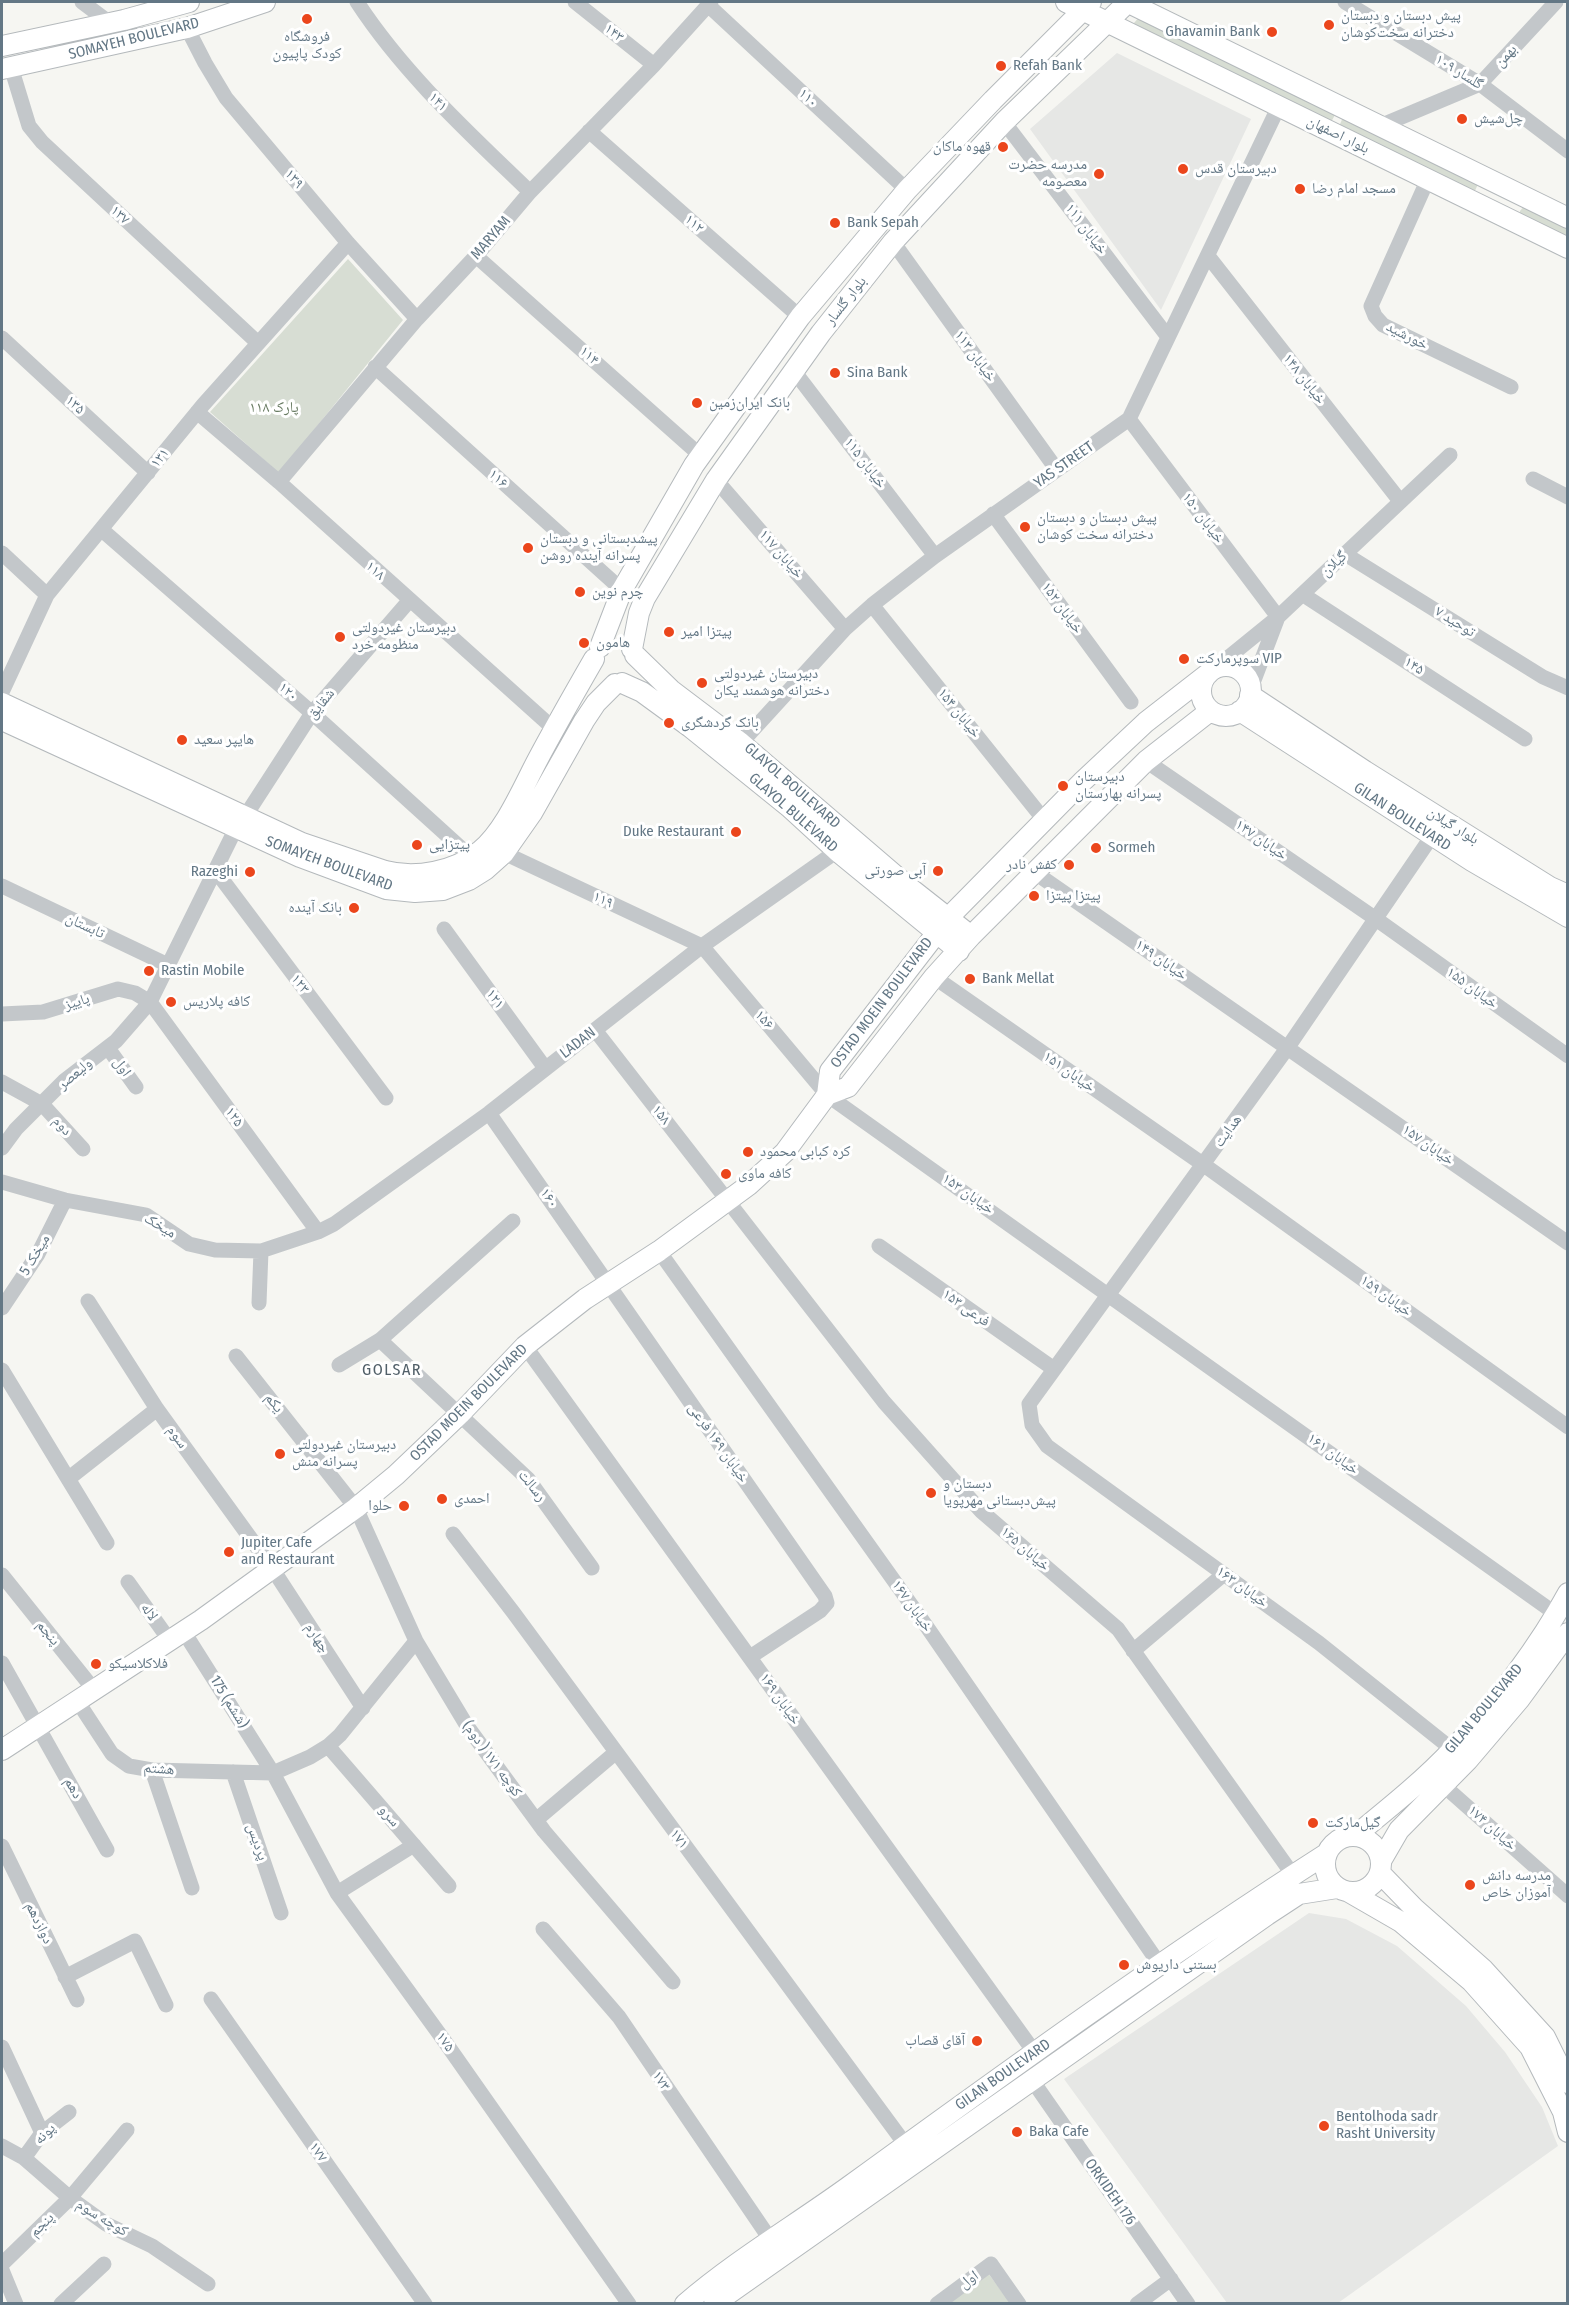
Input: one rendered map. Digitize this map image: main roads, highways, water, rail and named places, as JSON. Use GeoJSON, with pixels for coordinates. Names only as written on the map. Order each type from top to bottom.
{"type":"FeatureCollection","features":[{"type":"Feature","properties":{"kind":"main road","name":"SOMAYEH BOULEVARD"},"geometry":{"type":"LineString","coordinates":[[2,46],[110,23],[189,2]]}},
{"type":"Feature","properties":{"kind":"main road","name":"SOMAYEH BOULEVARD"},"geometry":{"type":"LineString","coordinates":[[6,68],[187,28],[265,2]]}},
{"type":"Feature","properties":{"kind":"main road","name":"بلوار گلسار"},"geometry":{"type":"LineString","coordinates":[[634,652],[639,612],[645,598],[716,480],[821,333],[893,242],[1004,122],[1127,2]]}},
{"type":"Feature","properties":{"kind":"main road","name":"بلوار اصفهان"},"geometry":{"type":"LineString","coordinates":[[1127,2],[1568,218]]}},
{"type":"Feature","properties":{"kind":"main road","name":"بلوار گلسار"},"geometry":{"type":"LineString","coordinates":[[597,653],[622,590],[701,456],[800,317],[908,190],[1080,4]]}},
{"type":"Feature","properties":{"kind":"main road","name":"بلوار اصفهان"},"geometry":{"type":"LineString","coordinates":[[1080,4],[1107,22],[1568,248]]}},
{"type":"Feature","properties":{"kind":"main road"},"geometry":{"type":"LineString","coordinates":[[110,23],[115,44]]}},
{"type":"Feature","properties":{"kind":"main road"},"geometry":{"type":"LineString","coordinates":[[1494,211],[1487,204],[1487,193],[1495,186],[1505,187]]}},
{"type":"Feature","properties":{"kind":"main road"},"geometry":{"type":"LineString","coordinates":[[613,641],[620,642],[634,652],[636,669],[628,680],[618,684],[601,679],[594,666],[597,653],[613,641]]}},
{"type":"Feature","properties":{"kind":"main road","name":"GLAYOL BOULEVARD"},"geometry":{"type":"LineString","coordinates":[[634,652],[671,690],[741,743],[910,888],[949,917],[965,944]]}},
{"type":"Feature","properties":{"kind":"main road","name":"SOMAYEH BOULEVARD"},"geometry":{"type":"LineString","coordinates":[[241,822],[398,874],[434,872],[472,858],[497,832],[597,653]]}},
{"type":"Feature","properties":{"kind":"main road"},"geometry":{"type":"LineString","coordinates":[[949,917],[1083,781],[1146,722],[1211,671],[1229,666],[1237,669],[1248,680],[1247,698],[1231,716],[1210,711],[1201,696],[1204,679],[1211,671]]}},
{"type":"Feature","properties":{"kind":"main road","name":"SOMAYEH BOULEVARD"},"geometry":{"type":"LineString","coordinates":[[2,703],[75,745],[241,822],[300,857],[387,889],[415,892],[443,890],[469,880],[485,870],[504,853],[532,813],[596,703],[618,684]]}},
{"type":"Feature","properties":{"kind":"main road","name":"GLAYOL BULEVARD"},"geometry":{"type":"LineString","coordinates":[[618,684],[634,687],[662,705],[789,807],[837,851],[936,932],[965,944]]}},
{"type":"Feature","properties":{"kind":"main road","name":"GILAN BOULEVARD"},"geometry":{"type":"LineString","coordinates":[[1247,698],[1432,836],[1568,917]]}},
{"type":"Feature","properties":{"kind":"main road","name":"بلوار گیلان"},"geometry":{"type":"LineString","coordinates":[[1247,698],[1550,887],[1568,895]]}},
{"type":"Feature","properties":{"kind":"main road"},"geometry":{"type":"LineString","coordinates":[[965,944],[1146,760],[1210,711]]}},
{"type":"Feature","properties":{"kind":"main road","name":"SOMAYEH BOULEVARD"},"geometry":{"type":"LineString","coordinates":[[2,720],[75,745]]}},
{"type":"Feature","properties":{"kind":"main road","name":"OSTAD MOEIN BOULEVARD"},"geometry":{"type":"LineString","coordinates":[[2,1750],[177,1637],[356,1508],[396,1475],[460,1414],[525,1346],[609,1283],[659,1251],[749,1185],[785,1152],[827,1095],[830,1071],[949,917]]}},
{"type":"Feature","properties":{"kind":"main road","name":"OSTAD MOEIN BOULEVARD"},"geometry":{"type":"LineString","coordinates":[[827,1095],[848,1087],[934,978],[965,944]]}},
{"type":"Feature","properties":{"kind":"main road","name":"GILAN BOULEVARD"},"geometry":{"type":"LineString","coordinates":[[1356,1835],[1453,1750],[1512,1678],[1568,1593]]}},
{"type":"Feature","properties":{"kind":"main road","name":"GILAN BOULEVARD"},"geometry":{"type":"LineString","coordinates":[[1381,1867],[1399,1830],[1520,1700],[1566,1641]]}},
{"type":"Feature","properties":{"kind":"main road"},"geometry":{"type":"LineString","coordinates":[[1568,2083],[1545,2037],[1483,1969],[1414,1908],[1381,1867],[1377,1848],[1368,1839],[1356,1835],[1344,1836],[1332,1843],[1326,1854],[1324,1867],[1328,1879],[1343,1890],[1401,1922],[1471,1981],[1530,2047],[1563,2112],[1568,2132]]}},
{"type":"Feature","properties":{"kind":"main road","name":"GILAN BOULEVARD"},"geometry":{"type":"LineString","coordinates":[[685,2304],[714,2279],[846,2188],[905,2144],[1160,1965],[1326,1854]]}},
{"type":"Feature","properties":{"kind":"main road"},"geometry":{"type":"LineString","coordinates":[[1343,1890],[1362,1891],[1373,1884],[1381,1867]]}},
{"type":"Feature","properties":{"kind":"main road","name":"GILAN BOULEVARD"},"geometry":{"type":"LineString","coordinates":[[724,2300],[1032,2080],[1299,1894],[1343,1890]]}},
{"type":"Feature","properties":{"kind":"place","name":"فروشگاه کودک پاپیون"},"geometry":{"type":"Point","coordinates":[307,19]}},
{"type":"Feature","properties":{"kind":"place","name":"پیش دبستان و دبستان دخترانه سخت‌کوشان"},"geometry":{"type":"Point","coordinates":[1329,25]}},
{"type":"Feature","properties":{"kind":"place","name":"Ghavamin Bank"},"geometry":{"type":"Point","coordinates":[1272,32]}},
{"type":"Feature","properties":{"kind":"place","name":"Refah Bank"},"geometry":{"type":"Point","coordinates":[1001,66]}},
{"type":"Feature","properties":{"kind":"place","name":"چل‌شیش"},"geometry":{"type":"Point","coordinates":[1462,119]}},
{"type":"Feature","properties":{"kind":"place","name":"قهوه ماکان"},"geometry":{"type":"Point","coordinates":[1003,147]}},
{"type":"Feature","properties":{"kind":"place","name":"دبیرستان قدس"},"geometry":{"type":"Point","coordinates":[1183,169]}},
{"type":"Feature","properties":{"kind":"place","name":"مدرسه حضرت معصومه"},"geometry":{"type":"Point","coordinates":[1099,174]}},
{"type":"Feature","properties":{"kind":"place","name":"مسجد امام رضا"},"geometry":{"type":"Point","coordinates":[1300,189]}},
{"type":"Feature","properties":{"kind":"place","name":"Bank Sepah"},"geometry":{"type":"Point","coordinates":[835,223]}},
{"type":"Feature","properties":{"kind":"place","name":"Sina Bank"},"geometry":{"type":"Point","coordinates":[835,373]}},
{"type":"Feature","properties":{"kind":"place","name":"بانک ایران‌زمین"},"geometry":{"type":"Point","coordinates":[697,403]}},
{"type":"Feature","properties":{"kind":"place","name":"پیش دبستان و دبستان دخترانه سخت کوشان"},"geometry":{"type":"Point","coordinates":[1025,527]}},
{"type":"Feature","properties":{"kind":"place","name":"پیشدبستانی و دبستان پسرانه آینده روشن"},"geometry":{"type":"Point","coordinates":[528,548]}},
{"type":"Feature","properties":{"kind":"place","name":"چرم نوین"},"geometry":{"type":"Point","coordinates":[580,592]}},
{"type":"Feature","properties":{"kind":"place","name":"پیتزا امیر"},"geometry":{"type":"Point","coordinates":[669,632]}},
{"type":"Feature","properties":{"kind":"place","name":"دبیرستان غیردولتی منظومه خرد"},"geometry":{"type":"Point","coordinates":[340,637]}},
{"type":"Feature","properties":{"kind":"place","name":"هامون"},"geometry":{"type":"Point","coordinates":[584,643]}},
{"type":"Feature","properties":{"kind":"place","name":"سوپرمارکت VIP"},"geometry":{"type":"Point","coordinates":[1184,659]}},
{"type":"Feature","properties":{"kind":"place","name":"دبیرستان غیردولتی دخترانه هوشمند یکان"},"geometry":{"type":"Point","coordinates":[702,683]}},
{"type":"Feature","properties":{"kind":"place","name":"بانک گردشگری"},"geometry":{"type":"Point","coordinates":[669,723]}},
{"type":"Feature","properties":{"kind":"place","name":"هایپر سعید"},"geometry":{"type":"Point","coordinates":[182,740]}},
{"type":"Feature","properties":{"kind":"place","name":"دبیرستان پسرانه بهارستان"},"geometry":{"type":"Point","coordinates":[1063,786]}},
{"type":"Feature","properties":{"kind":"place","name":"Duke Restaurant"},"geometry":{"type":"Point","coordinates":[736,832]}},
{"type":"Feature","properties":{"kind":"place","name":"پیتزایی"},"geometry":{"type":"Point","coordinates":[417,845]}},
{"type":"Feature","properties":{"kind":"place","name":"Sormeh"},"geometry":{"type":"Point","coordinates":[1096,848]}},
{"type":"Feature","properties":{"kind":"place","name":"کفش نادر"},"geometry":{"type":"Point","coordinates":[1069,865]}},
{"type":"Feature","properties":{"kind":"place","name":"آبی صورتی"},"geometry":{"type":"Point","coordinates":[938,871]}},
{"type":"Feature","properties":{"kind":"place","name":"Razeghi"},"geometry":{"type":"Point","coordinates":[250,872]}},
{"type":"Feature","properties":{"kind":"place","name":"پیتزا پیتزا"},"geometry":{"type":"Point","coordinates":[1034,896]}},
{"type":"Feature","properties":{"kind":"place","name":"بانک آینده"},"geometry":{"type":"Point","coordinates":[354,908]}},
{"type":"Feature","properties":{"kind":"place","name":"Rastin Mobile"},"geometry":{"type":"Point","coordinates":[149,971]}},
{"type":"Feature","properties":{"kind":"place","name":"Bank Mellat"},"geometry":{"type":"Point","coordinates":[970,979]}},
{"type":"Feature","properties":{"kind":"place","name":"کافه پلاریس"},"geometry":{"type":"Point","coordinates":[171,1002]}},
{"type":"Feature","properties":{"kind":"place","name":"کره کبابی محمود"},"geometry":{"type":"Point","coordinates":[748,1152]}},
{"type":"Feature","properties":{"kind":"place","name":"کافه ماوی"},"geometry":{"type":"Point","coordinates":[726,1174]}},
{"type":"Feature","properties":{"kind":"place","name":"دبیرستان غیردولتی پسرانه منش"},"geometry":{"type":"Point","coordinates":[280,1454]}},
{"type":"Feature","properties":{"kind":"place","name":"دبستان و پیش‌دبستانی مهرپویا"},"geometry":{"type":"Point","coordinates":[931,1493]}},
{"type":"Feature","properties":{"kind":"place","name":"احمدی"},"geometry":{"type":"Point","coordinates":[442,1499]}},
{"type":"Feature","properties":{"kind":"place","name":"حلوا"},"geometry":{"type":"Point","coordinates":[404,1506]}},
{"type":"Feature","properties":{"kind":"place","name":"Jupiter Cafe and Restaurant"},"geometry":{"type":"Point","coordinates":[229,1552]}},
{"type":"Feature","properties":{"kind":"place","name":"فلاکلاسیکو"},"geometry":{"type":"Point","coordinates":[96,1664]}},
{"type":"Feature","properties":{"kind":"place","name":"گیل‌مارکت"},"geometry":{"type":"Point","coordinates":[1313,1823]}},
{"type":"Feature","properties":{"kind":"place","name":"مدرسه دانش آموزان خاص"},"geometry":{"type":"Point","coordinates":[1470,1885]}},
{"type":"Feature","properties":{"kind":"place","name":"بستنی داریوش"},"geometry":{"type":"Point","coordinates":[1124,1965]}},
{"type":"Feature","properties":{"kind":"place","name":"آقای قصاب"},"geometry":{"type":"Point","coordinates":[977,2041]}},
{"type":"Feature","properties":{"kind":"place","name":"Bentolhoda sadr Rasht University"},"geometry":{"type":"Point","coordinates":[1324,2126]}},
{"type":"Feature","properties":{"kind":"place","name":"Baka Cafe"},"geometry":{"type":"Point","coordinates":[1017,2132]}},
{"type":"Feature","properties":{"kind":"district","name":"GOLSAR"},"geometry":{"type":"Point","coordinates":[392,1371]}},
{"type":"Feature","properties":{"kind":"park label","name":"پارک ۱۱۸"},"geometry":{"type":"Point","coordinates":[274,408]}}]}
